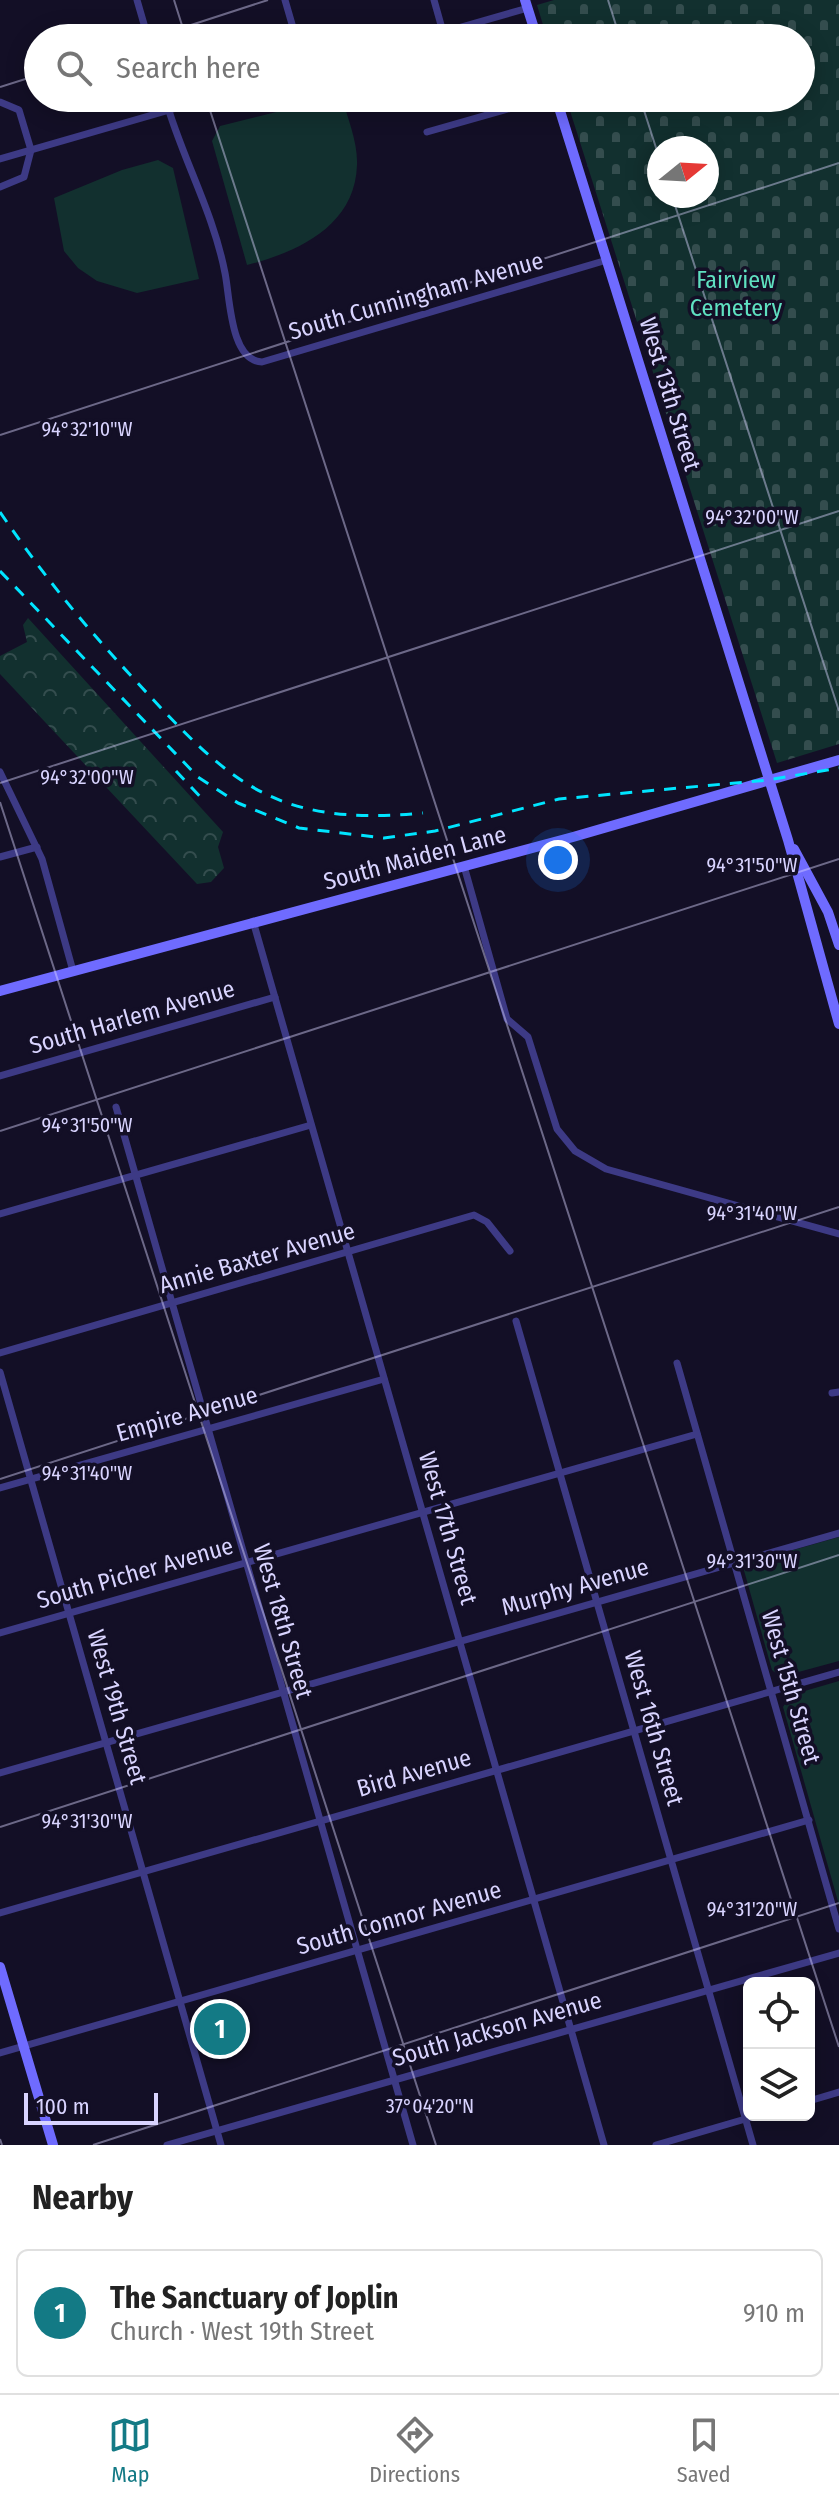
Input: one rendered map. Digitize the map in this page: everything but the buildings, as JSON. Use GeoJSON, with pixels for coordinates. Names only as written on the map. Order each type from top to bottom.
{"type":"FeatureCollection","features":[{"type":"Feature","properties":{"kind":"street"},"geometry":{"type":"LineString","coordinates":[[137,0],[144,24]]}},
{"type":"Feature","properties":{"kind":"street"},"geometry":{"type":"LineString","coordinates":[[285,0],[292,24]]}},
{"type":"Feature","properties":{"kind":"street"},"geometry":{"type":"LineString","coordinates":[[434,0],[441,24]]}},
{"type":"Feature","properties":{"kind":"street"},"geometry":{"type":"LineString","coordinates":[[467,24],[527,4],[533,24]]}},
{"type":"Feature","properties":{"kind":"street"},"geometry":{"type":"LineString","coordinates":[[0,102],[19,110],[31,150],[24,177],[0,187]]}},
{"type":"Feature","properties":{"kind":"street"},"geometry":{"type":"LineString","coordinates":[[0,159],[162,112]]}},
{"type":"Feature","properties":{"kind":"street","name":"South Cunningham Avenue"},"geometry":{"type":"LineString","coordinates":[[170,112],[212,220],[242,350],[248,360],[262,362],[607,260]]}},
{"type":"Feature","properties":{"kind":"street"},"geometry":{"type":"LineString","coordinates":[[427,132],[498,112]]}},
{"type":"Feature","properties":{"kind":"street","name":"West 13th Street"},"geometry":{"type":"LineString","coordinates":[[560,112],[788,840],[839,1024]]}},
{"type":"Feature","properties":{"kind":"street","name":"South Maiden Lane"},"geometry":{"type":"LineString","coordinates":[[0,991],[464,866],[839,760]]}},
{"type":"Feature","properties":{"kind":"street"},"geometry":{"type":"LineString","coordinates":[[0,772],[37,847],[73,971]]}},
{"type":"Feature","properties":{"kind":"street","name":"West 13th Street"},"geometry":{"type":"LineString","coordinates":[[788,840],[828,912],[839,945]]}},
{"type":"Feature","properties":{"kind":"street"},"geometry":{"type":"LineString","coordinates":[[0,857],[37,847]]}},
{"type":"Feature","properties":{"kind":"street"},"geometry":{"type":"LineString","coordinates":[[464,866],[507,1019],[528,1037],[562,1136],[586,1160],[606,1169],[839,1234]]}},
{"type":"Feature","properties":{"kind":"street","name":"West 17th Street"},"geometry":{"type":"LineString","coordinates":[[253,921],[604,2145]]}},
{"type":"Feature","properties":{"kind":"street","name":"South Harlem Avenue"},"geometry":{"type":"LineString","coordinates":[[0,1076],[275,997]]}},
{"type":"Feature","properties":{"kind":"street","name":"West 18th Street"},"geometry":{"type":"LineString","coordinates":[[116,1107],[413,2145]]}},
{"type":"Feature","properties":{"kind":"street"},"geometry":{"type":"LineString","coordinates":[[0,1214],[311,1125]]}},
{"type":"Feature","properties":{"kind":"street","name":"Annie Baxter Avenue"},"geometry":{"type":"LineString","coordinates":[[0,1353],[474,1215],[487,1222],[510,1251]]}},
{"type":"Feature","properties":{"kind":"street","name":"West 16th Street"},"geometry":{"type":"LineString","coordinates":[[516,1321],[743,2112]]}},
{"type":"Feature","properties":{"kind":"street","name":"West 15th Street"},"geometry":{"type":"LineString","coordinates":[[677,1363],[839,1929]]}},
{"type":"Feature","properties":{"kind":"street","name":"West 19th Street"},"geometry":{"type":"LineString","coordinates":[[0,1372],[221,2145]]}},
{"type":"Feature","properties":{"kind":"street","name":"Empire Avenue"},"geometry":{"type":"LineString","coordinates":[[0,1488],[384,1379]]}},
{"type":"Feature","properties":{"kind":"street","name":"South Picher Avenue"},"geometry":{"type":"LineString","coordinates":[[0,1633],[697,1434]]}},
{"type":"Feature","properties":{"kind":"street","name":"Murphy Avenue"},"geometry":{"type":"LineString","coordinates":[[0,1773],[839,1533]]}},
{"type":"Feature","properties":{"kind":"street","name":"Bird Avenue"},"geometry":{"type":"LineString","coordinates":[[0,1913],[839,1672]]}},
{"type":"Feature","properties":{"kind":"street","name":"South Connor Avenue"},"geometry":{"type":"LineString","coordinates":[[0,2053],[809,1820]]}},
{"type":"Feature","properties":{"kind":"street","name":"South Jackson Avenue"},"geometry":{"type":"LineString","coordinates":[[167,2145],[839,1953]]}},
{"type":"Feature","properties":{"kind":"street"},"geometry":{"type":"LineString","coordinates":[[0,1967],[53,2145]]}},
{"type":"Feature","properties":{"kind":"street"},"geometry":{"type":"LineString","coordinates":[[815,2099],[839,2092]]}},
{"type":"Feature","properties":{"kind":"street"},"geometry":{"type":"LineString","coordinates":[[656,2145],[743,2120]]}},
{"type":"Feature","properties":{"kind":"street","name":"West 16th Street"},"geometry":{"type":"LineString","coordinates":[[746,2121],[753,2145]]}},
{"type":"Feature","properties":{"kind":"green space","name":"Fairview Cemetery"},"geometry":{"type":"Polygon","coordinates":[[[554,0],[839,0],[839,744],[777,763],[570,112],[815,112],[815,24],[543,24],[537,5],[554,0]]]}},
{"type":"Feature","properties":{"kind":"green space"},"geometry":{"type":"Polygon","coordinates":[[[276,112],[346,112],[356,148],[357,165],[354,186],[346,205],[335,220],[304,244],[247,265],[212,141],[220,126],[276,112]]]}},
{"type":"Feature","properties":{"kind":"green space"},"geometry":{"type":"Polygon","coordinates":[[[158,160],[173,168],[199,279],[137,293],[97,281],[78,268],[64,251],[54,198],[122,170],[158,160]]]}},
{"type":"Feature","properties":{"kind":"green space"},"geometry":{"type":"Polygon","coordinates":[[[28,618],[223,832],[218,847],[224,868],[211,882],[197,884],[0,674],[0,656],[27,642],[23,625],[28,618]]]}},
{"type":"Feature","properties":{"kind":"green space"},"geometry":{"type":"Polygon","coordinates":[[[839,1537],[839,1661],[780,1677],[772,1670],[743,1567],[839,1537]]]}},
{"type":"Feature","properties":{"kind":"green space"},"geometry":{"type":"Polygon","coordinates":[[[839,1681],[839,1905],[783,1707],[791,1695],[839,1681]]]}},
{"type":"Feature","properties":{"kind":"railway"},"geometry":{"type":"LineString","coordinates":[[0,512],[97,638],[168,715],[228,771],[258,790],[291,804],[328,813],[371,816],[423,813]]}},
{"type":"Feature","properties":{"kind":"railway"},"geometry":{"type":"LineString","coordinates":[[0,571],[198,777],[238,803],[299,828],[384,838],[435,831],[559,799],[768,780],[839,768]]}},
{"type":"Feature","properties":{"kind":"railway"},"geometry":{"type":"LineString","coordinates":[[176,771],[206,803]]}},
{"type":"Feature","properties":{"kind":"place","name":"The Sanctuary of Joplin"},"geometry":{"type":"Point","coordinates":[220,2029]}}]}
